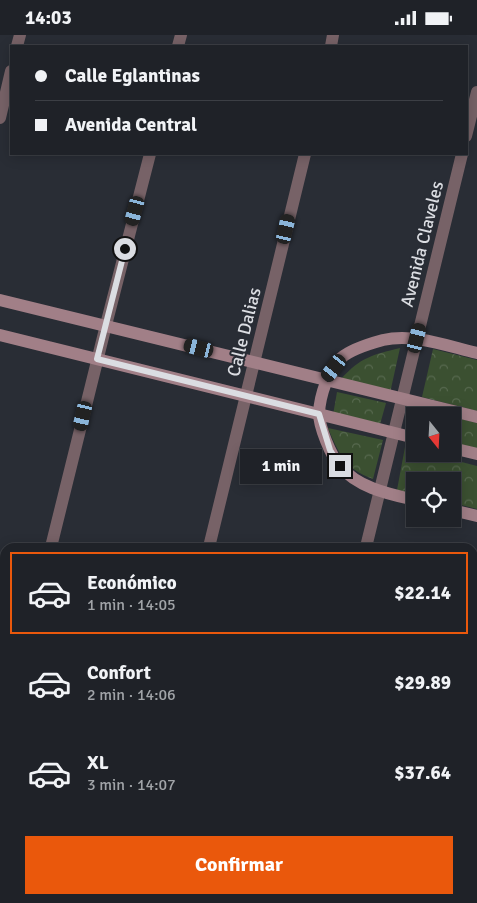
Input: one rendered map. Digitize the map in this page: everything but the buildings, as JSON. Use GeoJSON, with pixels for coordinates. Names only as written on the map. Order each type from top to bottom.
{"type":"FeatureCollection","features":[{"type":"Feature","properties":{"kind":"street"},"geometry":{"type":"LineString","coordinates":[[0,118],[10,75]]}},
{"type":"Feature","properties":{"kind":"street"},"geometry":{"type":"LineString","coordinates":[[468,128],[477,92]]}},
{"type":"Feature","properties":{"kind":"street"},"geometry":{"type":"LineString","coordinates":[[52,543],[150,155]]}},
{"type":"Feature","properties":{"kind":"street","name":"Calle Dalias"},"geometry":{"type":"LineString","coordinates":[[211,543],[305,155]]}},
{"type":"Feature","properties":{"kind":"street","name":"Avenida Claveles"},"geometry":{"type":"LineString","coordinates":[[367,543],[462,155]]}},
{"type":"Feature","properties":{"kind":"street"},"geometry":{"type":"LineString","coordinates":[[0,300],[477,417]]}},
{"type":"Feature","properties":{"kind":"street"},"geometry":{"type":"LineString","coordinates":[[0,335],[406,436]]}},
{"type":"Feature","properties":{"kind":"street"},"geometry":{"type":"LineString","coordinates":[[406,498],[380,491],[353,478],[340,466],[330,450],[319,414],[326,379],[342,357],[359,348],[384,340],[417,338],[477,353]]}},
{"type":"Feature","properties":{"kind":"street"},"geometry":{"type":"LineString","coordinates":[[461,450],[477,454]]}},
{"type":"Feature","properties":{"kind":"street"},"geometry":{"type":"LineString","coordinates":[[461,512],[477,516]]}},
{"type":"Feature","properties":{"kind":"green space"},"geometry":{"type":"Polygon","coordinates":[[[400,348],[390,393],[341,379],[361,361],[400,348]]]}},
{"type":"Feature","properties":{"kind":"green space"},"geometry":{"type":"Polygon","coordinates":[[[433,349],[477,360],[477,411],[422,397],[433,349]]]}},
{"type":"Feature","properties":{"kind":"green space"},"geometry":{"type":"Polygon","coordinates":[[[337,392],[386,403],[379,428],[333,415],[337,392]]]}},
{"type":"Feature","properties":{"kind":"green space"},"geometry":{"type":"Polygon","coordinates":[[[461,419],[477,423],[477,452],[461,448],[461,419]]]}},
{"type":"Feature","properties":{"kind":"green space"},"geometry":{"type":"Polygon","coordinates":[[[328,428],[383,440],[373,479],[363,475],[349,465],[336,446],[328,428]]]}},
{"type":"Feature","properties":{"kind":"green space"},"geometry":{"type":"Polygon","coordinates":[[[405,447],[406,463],[461,462],[477,466],[477,509],[461,505],[461,472],[406,472],[406,492],[397,490],[405,447]]]}},
{"type":"Feature","properties":{"kind":"route"},"geometry":{"type":"LineString","coordinates":[[125,249],[97,359],[319,414],[330,450],[340,466]]}}]}
